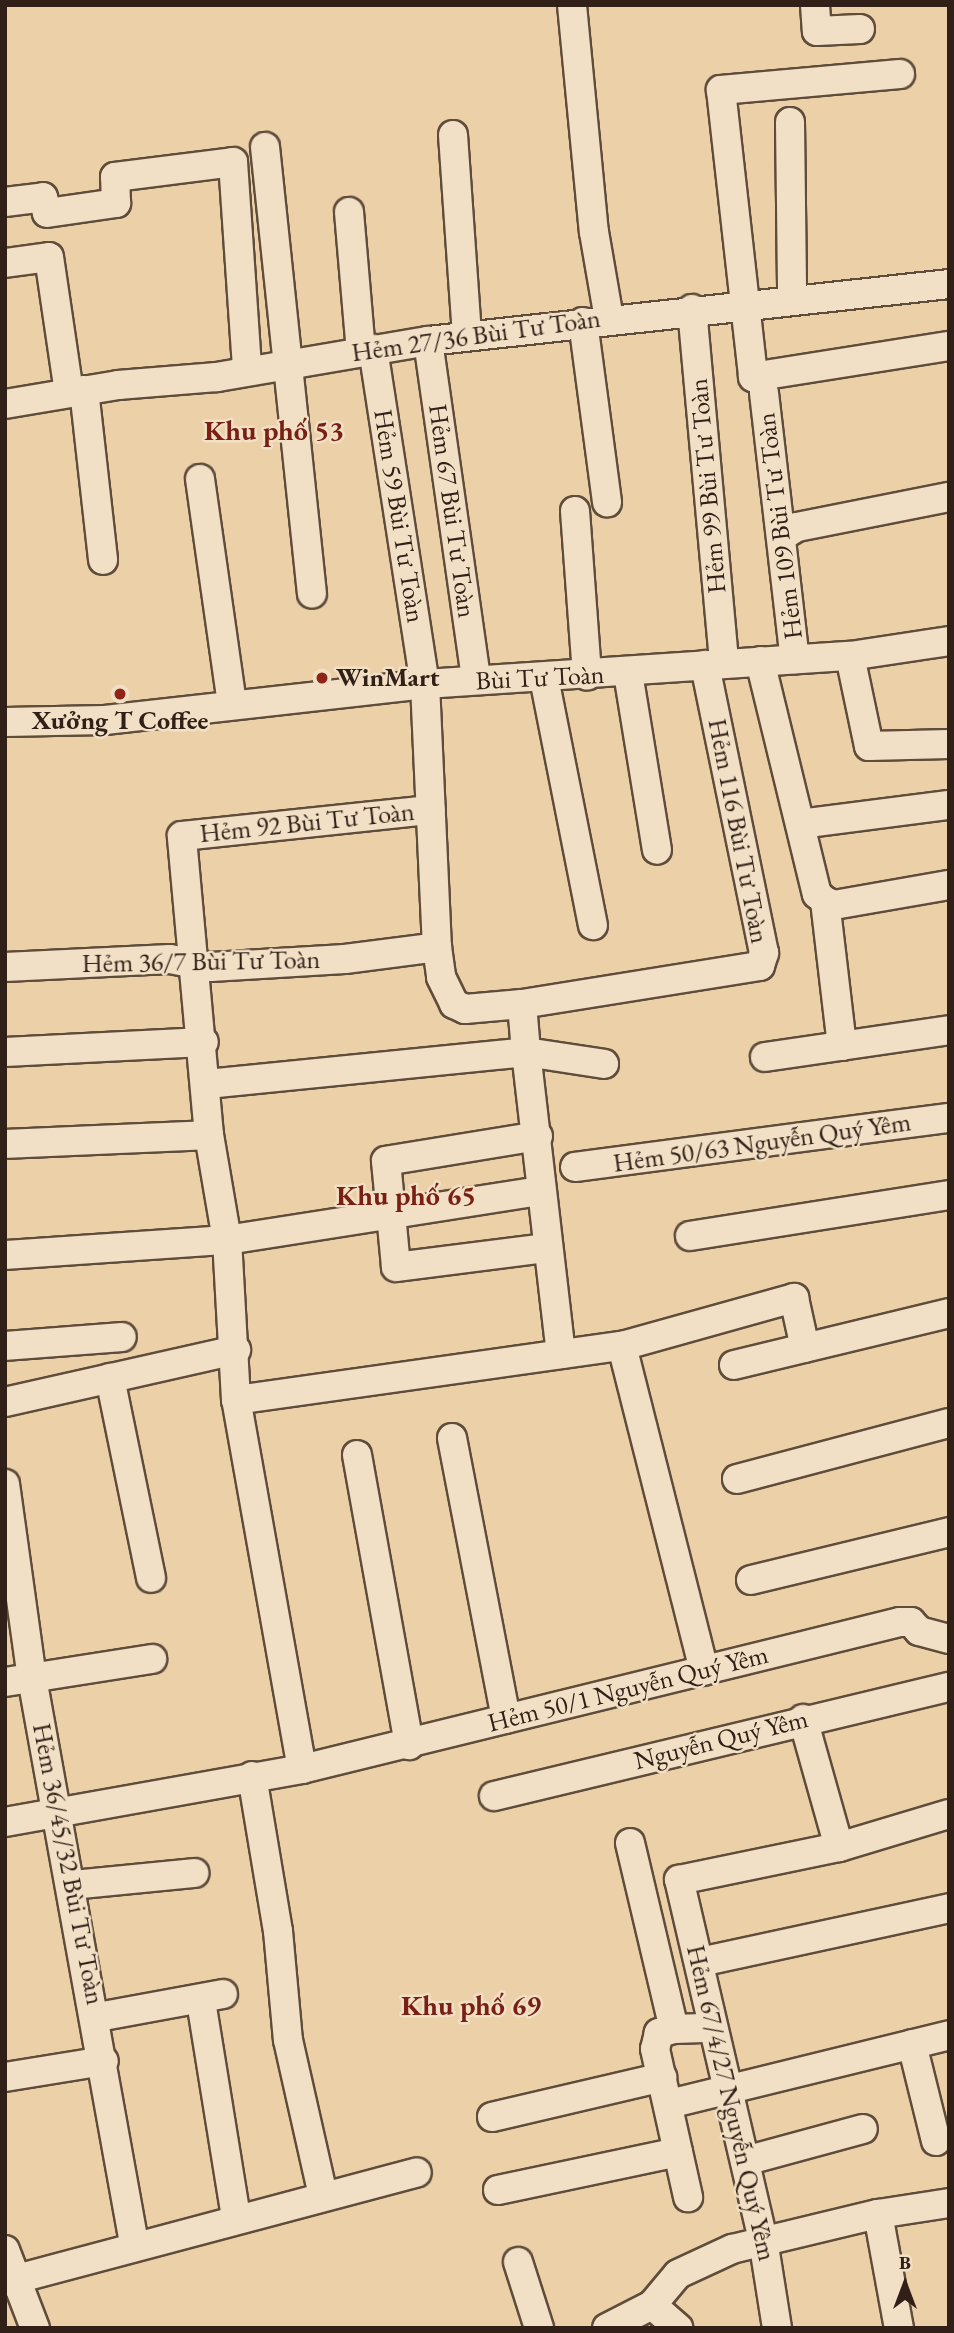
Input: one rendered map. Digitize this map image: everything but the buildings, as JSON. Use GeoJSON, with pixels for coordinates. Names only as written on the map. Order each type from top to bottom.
{"type":"FeatureCollection","features":[{"type":"Feature","properties":{"kind":"street"},"geometry":{"type":"LineString","coordinates":[[572,5],[594,232],[596,320],[607,502]]}},
{"type":"Feature","properties":{"kind":"street"},"geometry":{"type":"LineString","coordinates":[[815,5],[817,31],[860,29]]}},
{"type":"Feature","properties":{"kind":"street"},"geometry":{"type":"LineString","coordinates":[[900,75],[721,90],[753,377],[949,346]]}},
{"type":"Feature","properties":{"kind":"street"},"geometry":{"type":"LineString","coordinates":[[790,122],[792,298]]}},
{"type":"Feature","properties":{"kind":"street"},"geometry":{"type":"LineString","coordinates":[[453,135],[467,336]]}},
{"type":"Feature","properties":{"kind":"street"},"geometry":{"type":"LineString","coordinates":[[265,147],[312,594]]}},
{"type":"Feature","properties":{"kind":"street"},"geometry":{"type":"LineString","coordinates":[[5,202],[44,197],[47,212],[117,203],[115,177],[233,162],[247,370]]}},
{"type":"Feature","properties":{"kind":"street","name":"Hẻm 59 Bùi Tư Toàn"},"geometry":{"type":"LineString","coordinates":[[349,212],[367,350],[425,684]]}},
{"type":"Feature","properties":{"kind":"street"},"geometry":{"type":"LineString","coordinates":[[5,263],[48,257],[76,392],[103,560]]}},
{"type":"Feature","properties":{"kind":"street","name":"Hẻm 27/36 Bùi Tư Toàn"},"geometry":{"type":"LineString","coordinates":[[5,404],[467,336],[744,303],[949,284]]}},
{"type":"Feature","properties":{"kind":"street","name":"Hẻm 99 Bùi Tư Toàn"},"geometry":{"type":"LineString","coordinates":[[692,309],[715,665]]}},
{"type":"Feature","properties":{"kind":"street","name":"Hẻm 67 Bùi Tư Toàn"},"geometry":{"type":"LineString","coordinates":[[428,341],[476,680]]}},
{"type":"Feature","properties":{"kind":"street","name":"Hẻm 109 Bùi Tư Toàn"},"geometry":{"type":"LineString","coordinates":[[764,393],[795,659]]}},
{"type":"Feature","properties":{"kind":"street"},"geometry":{"type":"LineString","coordinates":[[200,479],[232,704]]}},
{"type":"Feature","properties":{"kind":"street"},"geometry":{"type":"LineString","coordinates":[[781,537],[797,527],[949,497]]}},
{"type":"Feature","properties":{"kind":"street"},"geometry":{"type":"LineString","coordinates":[[575,512],[587,676]]}},
{"type":"Feature","properties":{"kind":"street","name":"Bùi Tư Toàn"},"geometry":{"type":"LineString","coordinates":[[5,722],[105,720],[425,684],[587,676],[850,656],[949,641]]}},
{"type":"Feature","properties":{"kind":"street"},"geometry":{"type":"LineString","coordinates":[[850,656],[864,736],[869,746],[882,749],[949,744]]}},
{"type":"Feature","properties":{"kind":"street"},"geometry":{"type":"LineString","coordinates":[[760,661],[817,894],[834,905],[949,885]]}},
{"type":"Feature","properties":{"kind":"street","name":"Hẻm 116 Bùi Tư Toàn"},"geometry":{"type":"LineString","coordinates":[[522,1003],[760,966],[764,953],[715,665]]}},
{"type":"Feature","properties":{"kind":"street"},"geometry":{"type":"LineString","coordinates":[[628,673],[657,850]]}},
{"type":"Feature","properties":{"kind":"street"},"geometry":{"type":"LineString","coordinates":[[544,678],[593,925]]}},
{"type":"Feature","properties":{"kind":"street","name":"Hẻm 92 Bùi Tư Toàn"},"geometry":{"type":"LineString","coordinates":[[196,961],[182,836],[431,810],[425,684]]}},
{"type":"Feature","properties":{"kind":"street"},"geometry":{"type":"LineString","coordinates":[[800,824],[949,805]]}},
{"type":"Feature","properties":{"kind":"street"},"geometry":{"type":"LineString","coordinates":[[431,810],[437,947],[441,976],[454,1003],[465,1009],[522,1003],[538,1136],[540,1191],[561,1354]]}},
{"type":"Feature","properties":{"kind":"street"},"geometry":{"type":"LineString","coordinates":[[825,901],[842,1045]]}},
{"type":"Feature","properties":{"kind":"street","name":"Hẻm 36/7 Bùi Tư Toàn"},"geometry":{"type":"LineString","coordinates":[[5,967],[196,961],[211,967],[345,959],[437,947]]}},
{"type":"Feature","properties":{"kind":"street"},"geometry":{"type":"LineString","coordinates":[[196,961],[209,1135],[227,1241],[236,1350],[236,1401],[302,1769]]}},
{"type":"Feature","properties":{"kind":"street"},"geometry":{"type":"LineString","coordinates":[[765,1057],[949,1030]]}},
{"type":"Feature","properties":{"kind":"street"},"geometry":{"type":"LineString","coordinates":[[5,1052],[204,1042]]}},
{"type":"Feature","properties":{"kind":"street"},"geometry":{"type":"LineString","coordinates":[[207,1084],[526,1052],[604,1064]]}},
{"type":"Feature","properties":{"kind":"street","name":"Hẻm 50/63 Nguyễn Quý Yêm"},"geometry":{"type":"LineString","coordinates":[[575,1167],[949,1118]]}},
{"type":"Feature","properties":{"kind":"street"},"geometry":{"type":"LineString","coordinates":[[5,1144],[209,1135]]}},
{"type":"Feature","properties":{"kind":"street"},"geometry":{"type":"LineString","coordinates":[[538,1136],[386,1161],[396,1267],[547,1248]]}},
{"type":"Feature","properties":{"kind":"street"},"geometry":{"type":"LineString","coordinates":[[5,1255],[227,1241],[540,1191]]}},
{"type":"Feature","properties":{"kind":"street"},"geometry":{"type":"LineString","coordinates":[[690,1236],[949,1195]]}},
{"type":"Feature","properties":{"kind":"street"},"geometry":{"type":"LineString","coordinates":[[236,1401],[622,1346],[794,1298],[805,1348]]}},
{"type":"Feature","properties":{"kind":"street"},"geometry":{"type":"LineString","coordinates":[[734,1365],[949,1313]]}},
{"type":"Feature","properties":{"kind":"street"},"geometry":{"type":"LineString","coordinates":[[5,1346],[122,1337]]}},
{"type":"Feature","properties":{"kind":"street"},"geometry":{"type":"LineString","coordinates":[[622,1346],[704,1671]]}},
{"type":"Feature","properties":{"kind":"street"},"geometry":{"type":"LineString","coordinates":[[5,1402],[236,1350]]}},
{"type":"Feature","properties":{"kind":"street"},"geometry":{"type":"LineString","coordinates":[[110,1378],[151,1578]]}},
{"type":"Feature","properties":{"kind":"street"},"geometry":{"type":"LineString","coordinates":[[737,1479],[949,1423]]}},
{"type":"Feature","properties":{"kind":"street"},"geometry":{"type":"LineString","coordinates":[[452,1438],[506,1718]]}},
{"type":"Feature","properties":{"kind":"street"},"geometry":{"type":"LineString","coordinates":[[357,1455],[409,1745]]}},
{"type":"Feature","properties":{"kind":"street","name":"Hẻm 36/45/32 Bùi Tư Toàn"},"geometry":{"type":"LineString","coordinates":[[5,1484],[19,1680],[72,1885],[98,2017],[134,2243]]}},
{"type":"Feature","properties":{"kind":"street"},"geometry":{"type":"LineString","coordinates":[[751,1580],[949,1532]]}},
{"type":"Feature","properties":{"kind":"street","name":"Hẻm 50/1 Nguyễn Quý Yêm"},"geometry":{"type":"LineString","coordinates":[[5,1822],[302,1769],[409,1745],[506,1718],[900,1622],[911,1622],[919,1631],[949,1639]]}},
{"type":"Feature","properties":{"kind":"street"},"geometry":{"type":"LineString","coordinates":[[19,1680],[152,1659]]}},
{"type":"Feature","properties":{"kind":"street","name":"Nguyễn Quý Yêm"},"geometry":{"type":"LineString","coordinates":[[494,1796],[803,1719],[948,1692]]}},
{"type":"Feature","properties":{"kind":"street"},"geometry":{"type":"LineString","coordinates":[[803,1719],[839,1847],[949,1814]]}},
{"type":"Feature","properties":{"kind":"street"},"geometry":{"type":"LineString","coordinates":[[252,1776],[278,1931],[288,2040],[323,2195]]}},
{"type":"Feature","properties":{"kind":"street"},"geometry":{"type":"LineString","coordinates":[[630,1843],[674,2029]]}},
{"type":"Feature","properties":{"kind":"street","name":"Hẻm 67/4/27 Nguyễn Quý Yêm"},"geometry":{"type":"LineString","coordinates":[[777,2328],[764,2240],[725,2089],[700,1962],[678,1880],[839,1847]]}},
{"type":"Feature","properties":{"kind":"street"},"geometry":{"type":"LineString","coordinates":[[72,1885],[194,1873]]}},
{"type":"Feature","properties":{"kind":"street"},"geometry":{"type":"LineString","coordinates":[[700,1962],[949,1908]]}},
{"type":"Feature","properties":{"kind":"street"},"geometry":{"type":"LineString","coordinates":[[98,2017],[212,1997],[236,2217]]}},
{"type":"Feature","properties":{"kind":"street"},"geometry":{"type":"LineString","coordinates":[[688,2197],[655,2049],[659,2033],[674,2029],[711,2028]]}},
{"type":"Feature","properties":{"kind":"street"},"geometry":{"type":"LineString","coordinates":[[492,2117],[666,2090],[725,2089],[949,2035]]}},
{"type":"Feature","properties":{"kind":"street"},"geometry":{"type":"LineString","coordinates":[[912,2044],[936,2141]]}},
{"type":"Feature","properties":{"kind":"street"},"geometry":{"type":"LineString","coordinates":[[5,2077],[104,2061]]}},
{"type":"Feature","properties":{"kind":"street"},"geometry":{"type":"LineString","coordinates":[[745,2161],[863,2129]]}},
{"type":"Feature","properties":{"kind":"street"},"geometry":{"type":"LineString","coordinates":[[498,2190],[678,2152]]}},
{"type":"Feature","properties":{"kind":"street"},"geometry":{"type":"LineString","coordinates":[[10,2280],[134,2243],[417,2172]]}},
{"type":"Feature","properties":{"kind":"street"},"geometry":{"type":"LineString","coordinates":[[607,2328],[652,2305],[678,2274],[764,2240],[878,2214],[949,2203]]}},
{"type":"Feature","properties":{"kind":"street"},"geometry":{"type":"LineString","coordinates":[[878,2214],[899,2328]]}},
{"type":"Feature","properties":{"kind":"street"},"geometry":{"type":"LineString","coordinates":[[5,2250],[10,2280],[35,2328]]}},
{"type":"Feature","properties":{"kind":"street"},"geometry":{"type":"LineString","coordinates":[[518,2262],[539,2328]]}},
{"type":"Feature","properties":{"kind":"street"},"geometry":{"type":"LineString","coordinates":[[652,2305],[678,2328]]}},
{"type":"Feature","properties":{"kind":"place","name":"WinMart"},"geometry":{"type":"Point","coordinates":[322,678]}},
{"type":"Feature","properties":{"kind":"place","name":"Xưởng T Coffee"},"geometry":{"type":"Point","coordinates":[120,694]}},
{"type":"Feature","properties":{"kind":"district","name":"Khu phố 53"},"geometry":{"type":"Point","coordinates":[274,430]}},
{"type":"Feature","properties":{"kind":"district","name":"Khu phố 65"},"geometry":{"type":"Point","coordinates":[406,1195]}},
{"type":"Feature","properties":{"kind":"district","name":"Khu phố 69"},"geometry":{"type":"Point","coordinates":[471,2005]}}]}
